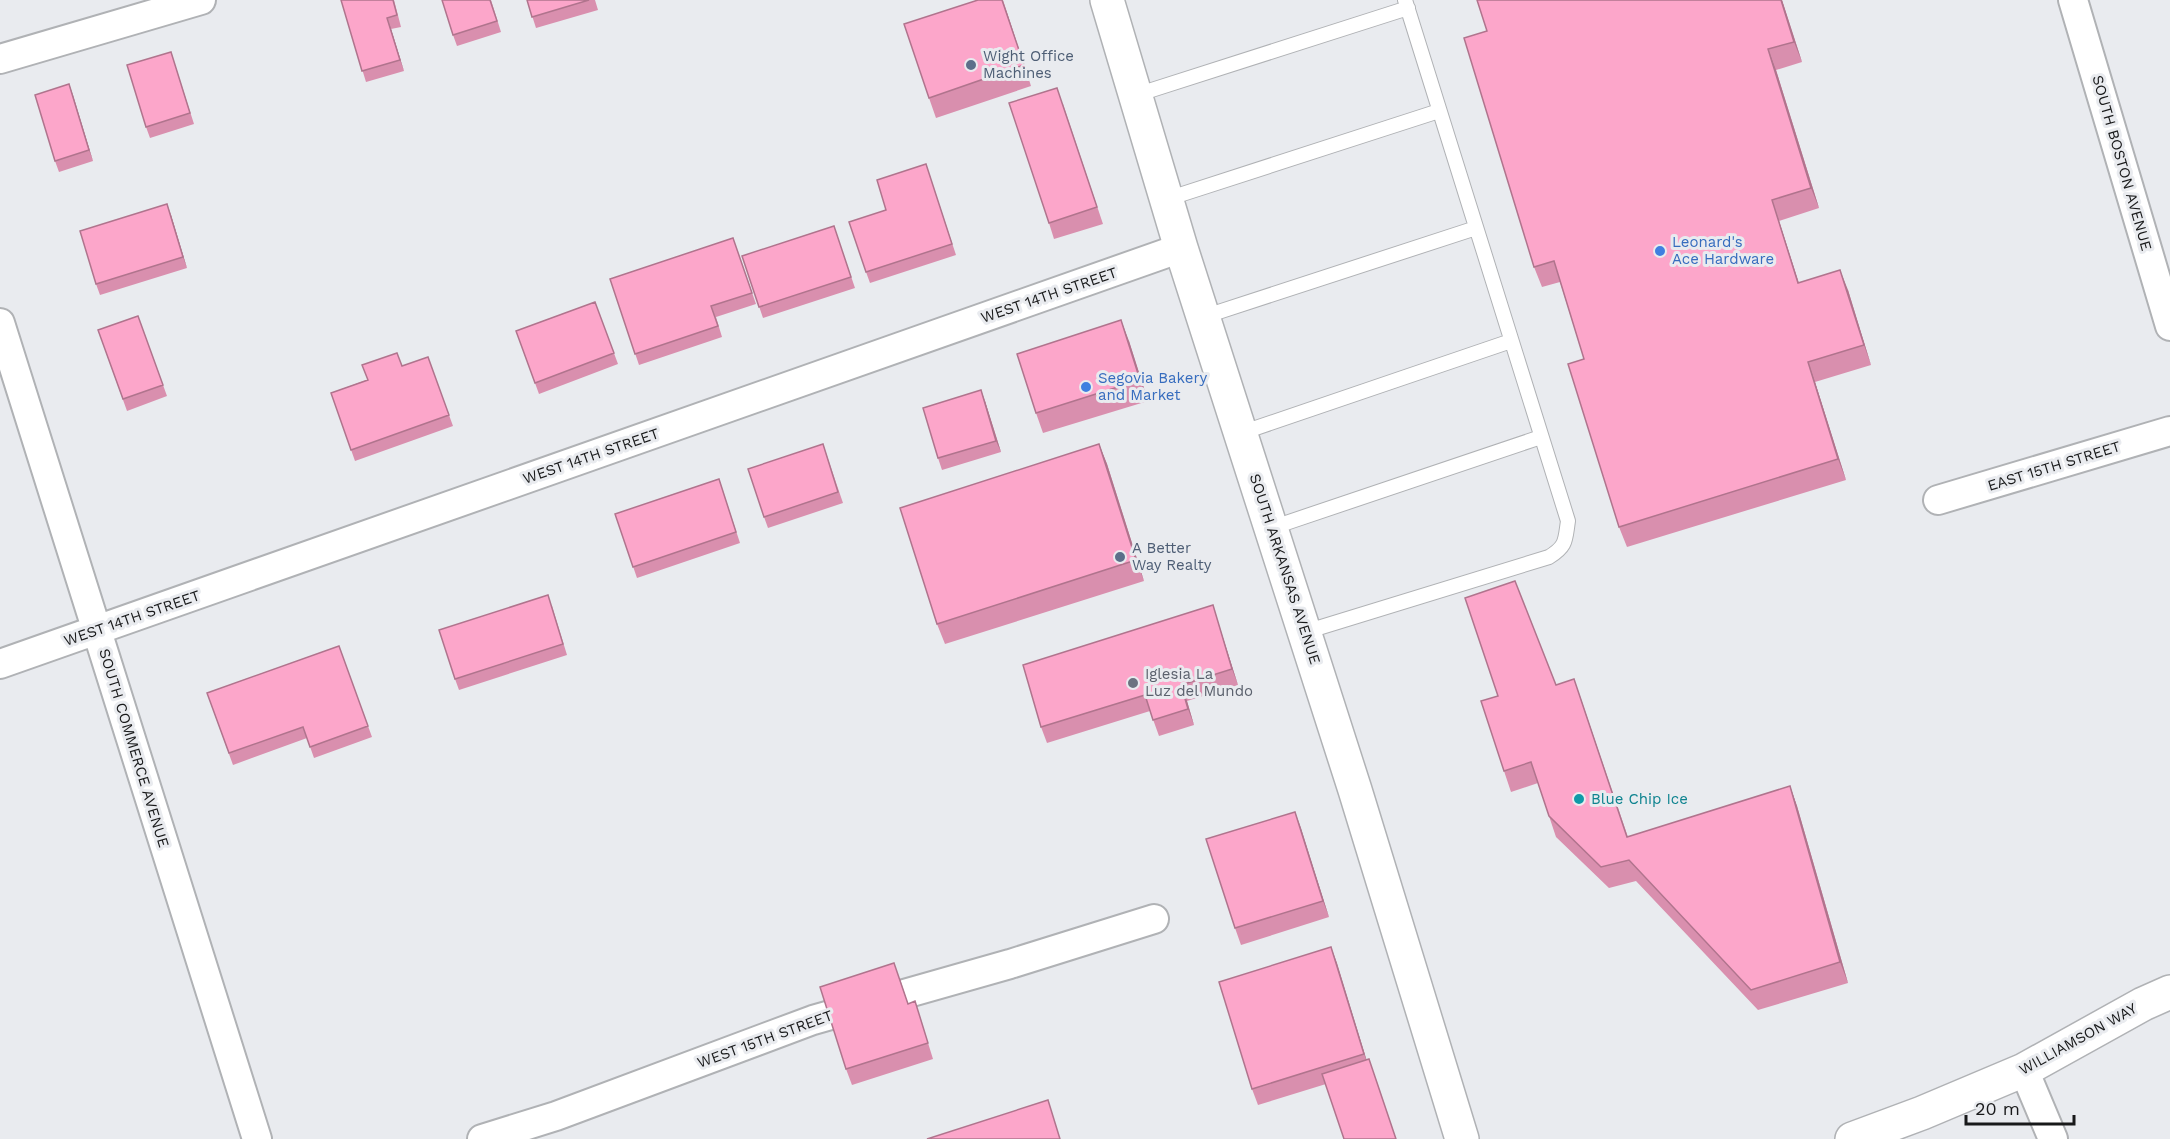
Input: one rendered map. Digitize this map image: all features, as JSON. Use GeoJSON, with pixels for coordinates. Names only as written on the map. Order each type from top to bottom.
{"type":"FeatureCollection","features":[{"type":"Feature","properties":{"kind":"main road","name":"SOUTH ARKANSAS AVENUE"},"geometry":{"type":"LineString","coordinates":[[1107,0],[1181,248],[1355,790],[1462,1139]]}},
{"type":"Feature","properties":{"kind":"main road","name":"WILLIAMSON WAY"},"geometry":{"type":"LineString","coordinates":[[1852,1139],[1922,1113],[2024,1070],[2143,1004],[2170,992]]}},
{"type":"Feature","properties":{"kind":"street"},"geometry":{"type":"LineString","coordinates":[[0,59],[201,0]]}},
{"type":"Feature","properties":{"kind":"street","name":"SOUTH BOSTON AVENUE"},"geometry":{"type":"LineString","coordinates":[[2073,0],[2170,326]]}},
{"type":"Feature","properties":{"kind":"street","name":"WEST 14TH STREET"},"geometry":{"type":"LineString","coordinates":[[0,664],[1181,248]]}},
{"type":"Feature","properties":{"kind":"street","name":"SOUTH COMMERCE AVENUE"},"geometry":{"type":"LineString","coordinates":[[0,323],[257,1139]]}},
{"type":"Feature","properties":{"kind":"street","name":"EAST 15TH STREET"},"geometry":{"type":"LineString","coordinates":[[1938,500],[2170,431]]}},
{"type":"Feature","properties":{"kind":"street","name":"WEST 15TH STREET"},"geometry":{"type":"LineString","coordinates":[[482,1139],[556,1116],[813,1020],[1010,964],[1154,919]]}},
{"type":"Feature","properties":{"kind":"street"},"geometry":{"type":"LineString","coordinates":[[2024,1070],[2053,1139]]}},
{"type":"Feature","properties":{"kind":"lane"},"geometry":{"type":"LineString","coordinates":[[1135,95],[1407,4],[1568,521],[1565,543],[1560,550],[1549,556],[1305,632]]}},
{"type":"Feature","properties":{"kind":"lane"},"geometry":{"type":"LineString","coordinates":[[1167,199],[1439,111]]}},
{"type":"Feature","properties":{"kind":"lane"},"geometry":{"type":"LineString","coordinates":[[1203,317],[1476,228]]}},
{"type":"Feature","properties":{"kind":"lane"},"geometry":{"type":"LineString","coordinates":[[1241,433],[1511,341]]}},
{"type":"Feature","properties":{"kind":"lane"},"geometry":{"type":"LineString","coordinates":[[1271,528],[1541,437]]}},
{"type":"Feature","properties":{"kind":"building"},"geometry":{"type":"Polygon","coordinates":[[[341,0],[393,0],[397,15],[387,18],[400,60],[362,71],[341,0]]]}},
{"type":"Feature","properties":{"kind":"building"},"geometry":{"type":"Polygon","coordinates":[[[442,0],[490,0],[497,21],[453,35],[442,0]]]}},
{"type":"Feature","properties":{"kind":"building"},"geometry":{"type":"Polygon","coordinates":[[[527,0],[589,0],[532,17],[527,0]]]}},
{"type":"Feature","properties":{"kind":"building","name":"Wight Office Machines"},"geometry":{"type":"Polygon","coordinates":[[[978,0],[1002,0],[1024,65],[929,98],[904,24],[978,0]]]}},
{"type":"Feature","properties":{"kind":"building","name":"Leonard's Ace Hardware"},"geometry":{"type":"Polygon","coordinates":[[[1477,0],[1781,0],[1794,42],[1768,49],[1811,188],[1772,200],[1798,283],[1840,270],[1864,345],[1808,362],[1838,459],[1619,527],[1568,364],[1584,359],[1554,261],[1534,267],[1464,38],[1487,31],[1477,0]]]}},
{"type":"Feature","properties":{"kind":"building"},"geometry":{"type":"Polygon","coordinates":[[[171,52],[190,113],[146,127],[127,65],[171,52]]]}},
{"type":"Feature","properties":{"kind":"building"},"geometry":{"type":"Polygon","coordinates":[[[69,84],[89,150],[55,161],[35,95],[69,84]]]}},
{"type":"Feature","properties":{"kind":"building"},"geometry":{"type":"Polygon","coordinates":[[[1057,88],[1097,207],[1049,223],[1009,103],[1057,88]]]}},
{"type":"Feature","properties":{"kind":"building"},"geometry":{"type":"Polygon","coordinates":[[[926,164],[952,244],[866,272],[849,222],[886,210],[877,180],[926,164]]]}},
{"type":"Feature","properties":{"kind":"building"},"geometry":{"type":"Polygon","coordinates":[[[167,204],[183,257],[96,284],[80,231],[167,204]]]}},
{"type":"Feature","properties":{"kind":"building"},"geometry":{"type":"Polygon","coordinates":[[[834,226],[851,277],[759,307],[742,256],[834,226]]]}},
{"type":"Feature","properties":{"kind":"building"},"geometry":{"type":"Polygon","coordinates":[[[733,238],[752,293],[711,306],[718,326],[635,354],[610,279],[733,238]]]}},
{"type":"Feature","properties":{"kind":"building"},"geometry":{"type":"Polygon","coordinates":[[[595,302],[614,353],[535,383],[516,331],[595,302]]]}},
{"type":"Feature","properties":{"kind":"building"},"geometry":{"type":"Polygon","coordinates":[[[138,316],[163,385],[123,399],[98,330],[138,316]]]}},
{"type":"Feature","properties":{"kind":"building","name":"Segovia Bakery and Market"},"geometry":{"type":"Polygon","coordinates":[[[1121,320],[1140,380],[1036,413],[1017,354],[1121,320]]]}},
{"type":"Feature","properties":{"kind":"building"},"geometry":{"type":"Polygon","coordinates":[[[397,353],[402,366],[428,357],[449,415],[351,450],[331,393],[368,380],[362,365],[397,353]]]}},
{"type":"Feature","properties":{"kind":"building"},"geometry":{"type":"Polygon","coordinates":[[[981,390],[996,441],[938,458],[923,408],[981,390]]]}},
{"type":"Feature","properties":{"kind":"building"},"geometry":{"type":"Polygon","coordinates":[[[823,444],[838,492],[764,517],[748,469],[823,444]]]}},
{"type":"Feature","properties":{"kind":"building"},"geometry":{"type":"Polygon","coordinates":[[[1099,444],[1136,560],[937,624],[900,508],[1099,444]]]}},
{"type":"Feature","properties":{"kind":"building"},"geometry":{"type":"Polygon","coordinates":[[[719,479],[736,532],[633,567],[615,514],[719,479]]]}},
{"type":"Feature","properties":{"kind":"building","name":"Blue Chip Ice"},"geometry":{"type":"Polygon","coordinates":[[[1515,581],[1556,685],[1574,679],[1627,837],[1790,786],[1840,962],[1751,990],[1629,860],[1601,867],[1549,816],[1531,762],[1504,771],[1481,701],[1498,696],[1465,598],[1515,581]]]}},
{"type":"Feature","properties":{"kind":"building"},"geometry":{"type":"Polygon","coordinates":[[[548,595],[563,644],[455,679],[439,630],[548,595]]]}},
{"type":"Feature","properties":{"kind":"building","name":"Iglesia La Luz del Mundo"},"geometry":{"type":"Polygon","coordinates":[[[1213,605],[1232,669],[1181,685],[1188,709],[1153,720],[1145,695],[1041,727],[1023,665],[1213,605]]]}},
{"type":"Feature","properties":{"kind":"building"},"geometry":{"type":"Polygon","coordinates":[[[339,646],[368,726],[310,747],[303,727],[229,753],[207,693],[339,646]]]}},
{"type":"Feature","properties":{"kind":"building"},"geometry":{"type":"Polygon","coordinates":[[[1295,812],[1323,901],[1235,928],[1206,839],[1295,812]]]}},
{"type":"Feature","properties":{"kind":"building"},"geometry":{"type":"Polygon","coordinates":[[[1331,947],[1364,1054],[1252,1089],[1219,982],[1331,947]]]}},
{"type":"Feature","properties":{"kind":"building"},"geometry":{"type":"Polygon","coordinates":[[[894,963],[908,1004],[915,1001],[928,1043],[846,1069],[820,987],[894,963]]]}},
{"type":"Feature","properties":{"kind":"building"},"geometry":{"type":"Polygon","coordinates":[[[1369,1059],[1396,1139],[1344,1139],[1322,1074],[1369,1059]]]}},
{"type":"Feature","properties":{"kind":"building"},"geometry":{"type":"Polygon","coordinates":[[[1048,1100],[1060,1139],[927,1139],[1048,1100]]]}},
{"type":"Feature","properties":{"kind":"place","name":"Wight Office Machines"},"geometry":{"type":"Point","coordinates":[971,65]}},
{"type":"Feature","properties":{"kind":"place","name":"Leonard's Ace Hardware"},"geometry":{"type":"Point","coordinates":[1660,251]}},
{"type":"Feature","properties":{"kind":"place","name":"Segovia Bakery and Market"},"geometry":{"type":"Point","coordinates":[1086,387]}},
{"type":"Feature","properties":{"kind":"place","name":"A Better Way Realty"},"geometry":{"type":"Point","coordinates":[1120,557]}},
{"type":"Feature","properties":{"kind":"place","name":"Iglesia La Luz del Mundo"},"geometry":{"type":"Point","coordinates":[1133,683]}},
{"type":"Feature","properties":{"kind":"place","name":"Blue Chip Ice"},"geometry":{"type":"Point","coordinates":[1579,799]}}]}
